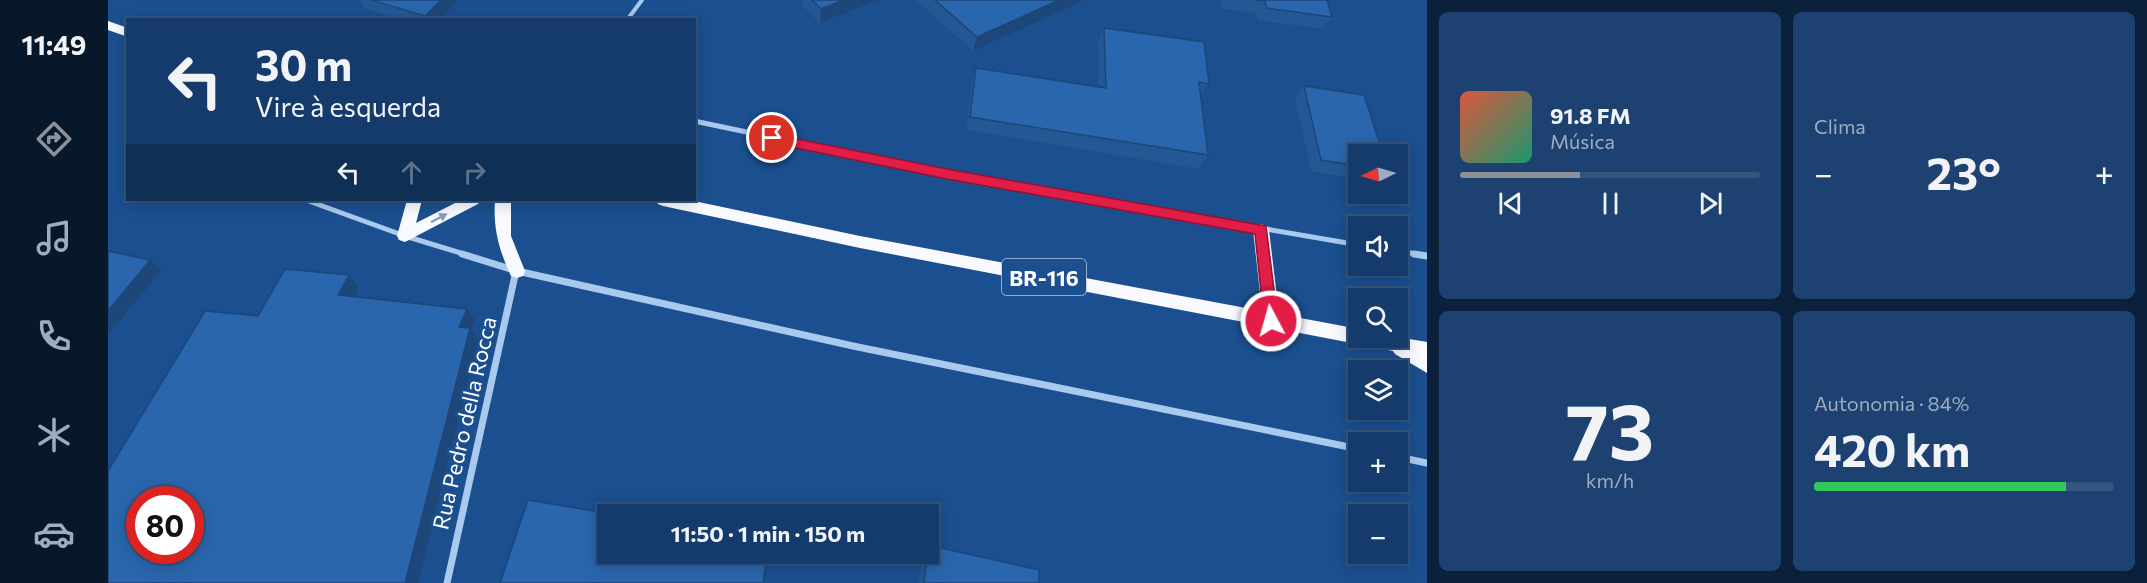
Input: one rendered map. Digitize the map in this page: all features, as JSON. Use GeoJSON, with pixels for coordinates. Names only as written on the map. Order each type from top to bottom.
{"type":"FeatureCollection","features":[{"type":"Feature","properties":{"kind":"highway"},"geometry":{"type":"LineString","coordinates":[[108,25],[126,32]]}},
{"type":"Feature","properties":{"kind":"highway"},"geometry":{"type":"LineString","coordinates":[[405,236],[414,201]]}},
{"type":"Feature","properties":{"kind":"highway"},"geometry":{"type":"LineString","coordinates":[[405,236],[471,201]]}},
{"type":"Feature","properties":{"kind":"highway"},"geometry":{"type":"LineString","coordinates":[[503,201],[500,224],[504,245],[517,270]]}},
{"type":"Feature","properties":{"kind":"highway","name":"BR-116"},"geometry":{"type":"LineString","coordinates":[[668,201],[860,242],[1348,336]]}},
{"type":"Feature","properties":{"kind":"highway"},"geometry":{"type":"LineString","coordinates":[[1261,230],[1271,321]]}},
{"type":"Feature","properties":{"kind":"highway","name":"BR-116"},"geometry":{"type":"LineString","coordinates":[[1408,347],[1427,350]]}},
{"type":"Feature","properties":{"kind":"highway"},"geometry":{"type":"LineString","coordinates":[[1399,348],[1427,365]]}},
{"type":"Feature","properties":{"kind":"street"},"geometry":{"type":"LineString","coordinates":[[696,121],[947,174],[1348,243]]}},
{"type":"Feature","properties":{"kind":"street"},"geometry":{"type":"LineString","coordinates":[[309,201],[405,236],[517,270],[853,346],[1348,447]]}},
{"type":"Feature","properties":{"kind":"street"},"geometry":{"type":"LineString","coordinates":[[1408,253],[1427,256]]}},
{"type":"Feature","properties":{"kind":"street","name":"Rua Pedro della Rocca"},"geometry":{"type":"LineString","coordinates":[[447,583],[517,270]]}},
{"type":"Feature","properties":{"kind":"street"},"geometry":{"type":"LineString","coordinates":[[1408,459],[1427,463]]}},
{"type":"Feature","properties":{"kind":"lane"},"geometry":{"type":"LineString","coordinates":[[628,18],[642,0]]}},
{"type":"Feature","properties":{"kind":"building"},"geometry":{"type":"Polygon","coordinates":[[[371,0],[441,0],[425,16],[371,0]]]}},
{"type":"Feature","properties":{"kind":"building"},"geometry":{"type":"Polygon","coordinates":[[[812,0],[844,0],[821,9],[812,0]]]}},
{"type":"Feature","properties":{"kind":"building"},"geometry":{"type":"Polygon","coordinates":[[[935,0],[1059,0],[977,37],[935,0]]]}},
{"type":"Feature","properties":{"kind":"building"},"geometry":{"type":"Polygon","coordinates":[[[1256,0],[1327,0],[1332,17],[1266,8],[1265,1],[1256,0]]]}},
{"type":"Feature","properties":{"kind":"building"},"geometry":{"type":"Polygon","coordinates":[[[1104,28],[1204,42],[1209,84],[1199,82],[1208,155],[970,117],[976,68],[1106,88],[1104,28]]]}},
{"type":"Feature","properties":{"kind":"building"},"geometry":{"type":"Polygon","coordinates":[[[1304,86],[1364,95],[1380,144],[1348,144],[1348,164],[1321,160],[1304,86]]]}},
{"type":"Feature","properties":{"kind":"building"},"geometry":{"type":"Polygon","coordinates":[[[108,251],[150,260],[108,311],[108,251]]]}},
{"type":"Feature","properties":{"kind":"building"},"geometry":{"type":"Polygon","coordinates":[[[285,269],[349,275],[338,295],[467,309],[459,327],[470,328],[405,583],[108,583],[108,471],[205,311],[258,316],[285,269]]]}},
{"type":"Feature","properties":{"kind":"building"},"geometry":{"type":"Polygon","coordinates":[[[528,500],[597,512],[597,564],[766,564],[763,583],[500,583],[528,500]]]}},
{"type":"Feature","properties":{"kind":"building"},"geometry":{"type":"Polygon","coordinates":[[[939,547],[1039,570],[1039,583],[924,583],[926,564],[939,564],[939,547]]]}},
{"type":"Feature","properties":{"kind":"route"},"geometry":{"type":"LineString","coordinates":[[772,138],[947,174],[1261,230],[1271,321]]}}]}
